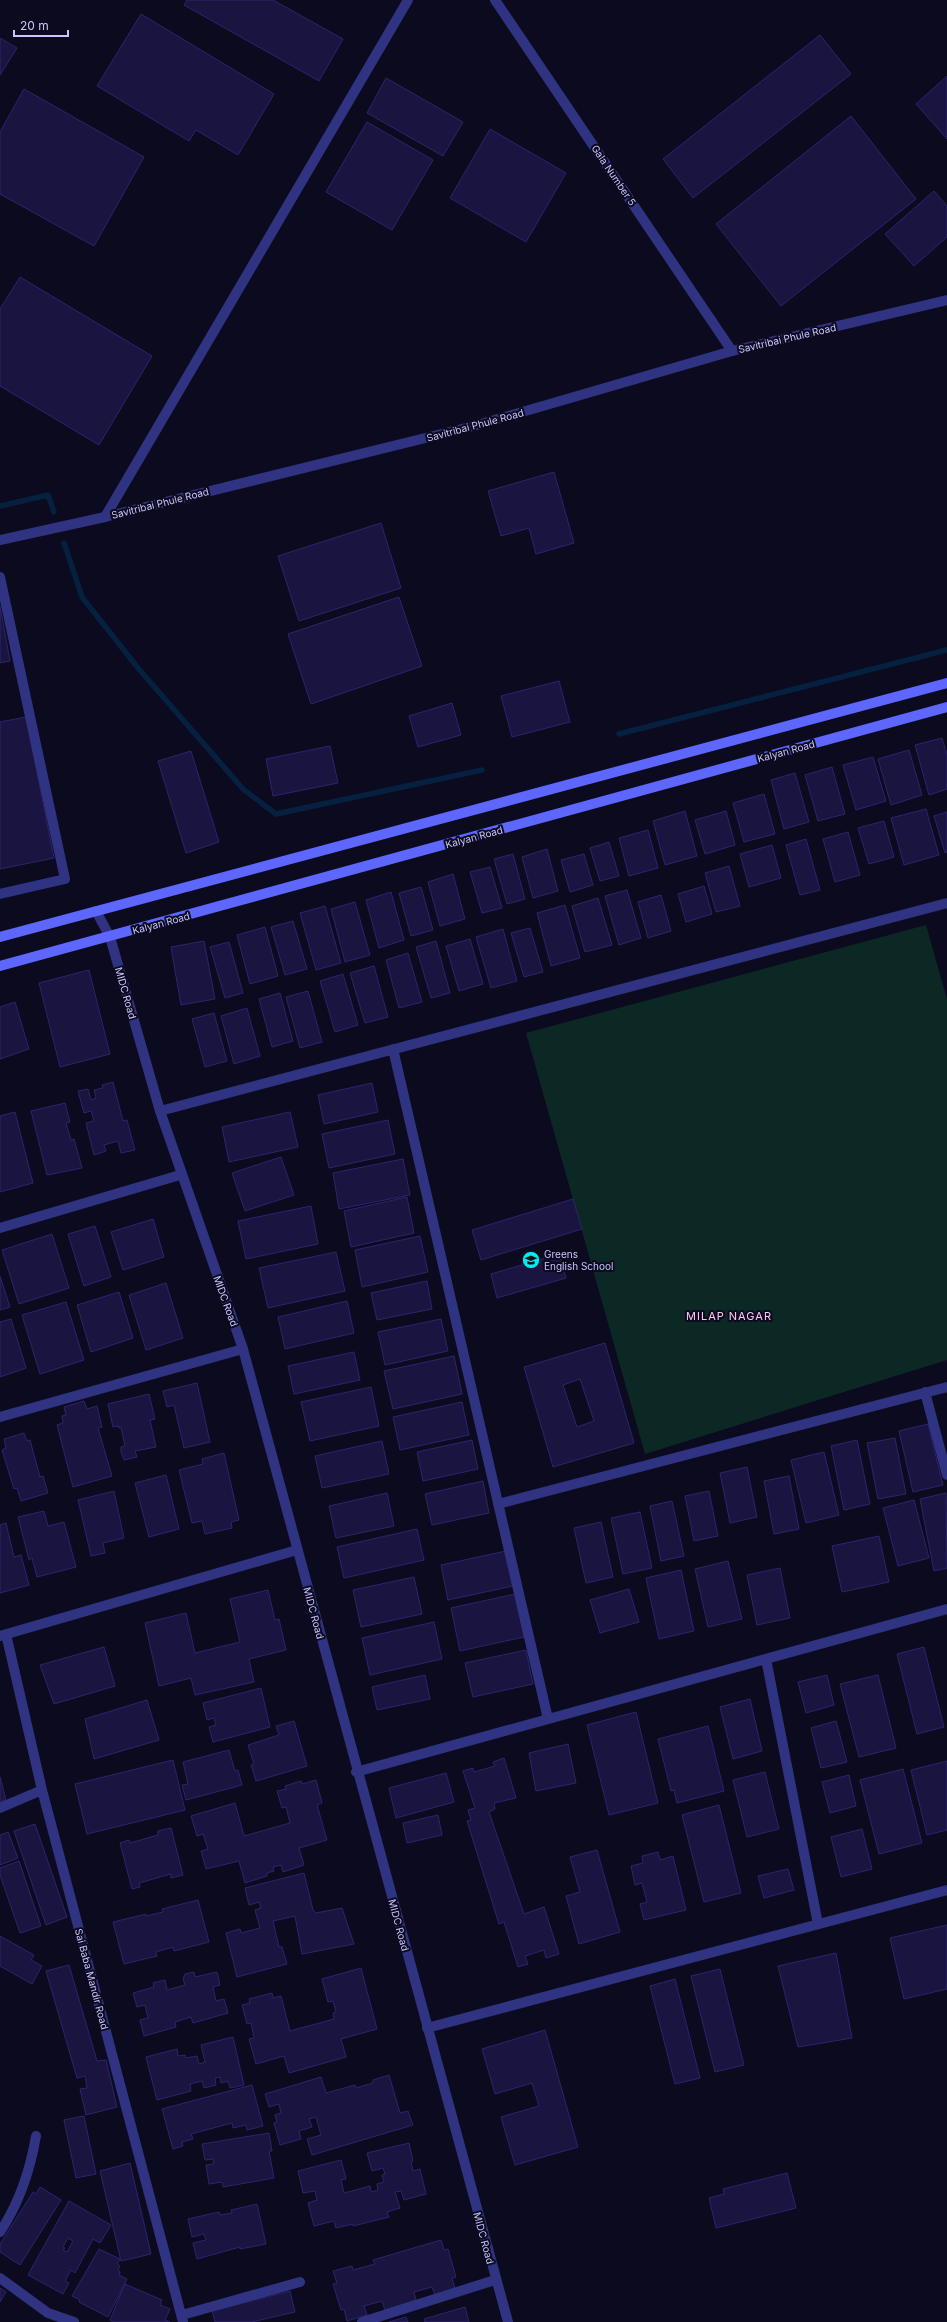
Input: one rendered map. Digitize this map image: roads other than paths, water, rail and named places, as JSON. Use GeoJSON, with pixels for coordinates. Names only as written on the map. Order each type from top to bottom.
{"type":"FeatureCollection","features":[{"type":"Feature","properties":{"kind":"main road"},"geometry":{"type":"LineString","coordinates":[[0,937],[947,683]]}},
{"type":"Feature","properties":{"kind":"main road","name":"Kalyan Road"},"geometry":{"type":"LineString","coordinates":[[0,966],[947,707]]}},
{"type":"Feature","properties":{"kind":"street"},"geometry":{"type":"LineString","coordinates":[[105,517],[408,0]]}},
{"type":"Feature","properties":{"kind":"street","name":"Gala Number 5"},"geometry":{"type":"LineString","coordinates":[[495,0],[732,351]]}},
{"type":"Feature","properties":{"kind":"street","name":"Savitribai Phule Road"},"geometry":{"type":"LineString","coordinates":[[0,540],[105,517],[474,426],[732,351],[947,300]]}},
{"type":"Feature","properties":{"kind":"street"},"geometry":{"type":"LineString","coordinates":[[0,577],[65,879],[0,894]]}},
{"type":"Feature","properties":{"kind":"street"},"geometry":{"type":"LineString","coordinates":[[160,1111],[947,903]]}},
{"type":"Feature","properties":{"kind":"street","name":"MIDC Road"},"geometry":{"type":"LineString","coordinates":[[96,911],[110,937],[180,1175],[243,1349],[356,1772],[495,2280],[508,2322]]}},
{"type":"Feature","properties":{"kind":"street"},"geometry":{"type":"LineString","coordinates":[[393,1049],[548,1719]]}},
{"type":"Feature","properties":{"kind":"street"},"geometry":{"type":"LineString","coordinates":[[0,1228],[180,1175]]}},
{"type":"Feature","properties":{"kind":"street"},"geometry":{"type":"LineString","coordinates":[[0,1417],[243,1349]]}},
{"type":"Feature","properties":{"kind":"street"},"geometry":{"type":"LineString","coordinates":[[498,1504],[947,1387]]}},
{"type":"Feature","properties":{"kind":"street"},"geometry":{"type":"LineString","coordinates":[[925,1392],[947,1475]]}},
{"type":"Feature","properties":{"kind":"street"},"geometry":{"type":"LineString","coordinates":[[3,1635],[297,1550]]}},
{"type":"Feature","properties":{"kind":"street"},"geometry":{"type":"LineString","coordinates":[[356,1772],[947,1609]]}},
{"type":"Feature","properties":{"kind":"street","name":"Sai Baba Mandir Road"},"geometry":{"type":"LineString","coordinates":[[3,1635],[42,1790],[182,2318]]}},
{"type":"Feature","properties":{"kind":"street"},"geometry":{"type":"LineString","coordinates":[[766,1659],[818,1924]]}},
{"type":"Feature","properties":{"kind":"street"},"geometry":{"type":"LineString","coordinates":[[0,1808],[42,1790]]}},
{"type":"Feature","properties":{"kind":"street"},"geometry":{"type":"LineString","coordinates":[[427,2028],[947,1890]]}},
{"type":"Feature","properties":{"kind":"street"},"geometry":{"type":"LineString","coordinates":[[0,2232],[11,2216],[30,2170],[36,2136]]}},
{"type":"Feature","properties":{"kind":"street"},"geometry":{"type":"LineString","coordinates":[[0,2278],[48,2314],[74,2322]]}},
{"type":"Feature","properties":{"kind":"street"},"geometry":{"type":"LineString","coordinates":[[362,2322],[495,2280]]}},
{"type":"Feature","properties":{"kind":"street"},"geometry":{"type":"LineString","coordinates":[[182,2318],[300,2282]]}},
{"type":"Feature","properties":{"kind":"waterway"},"geometry":{"type":"LineString","coordinates":[[0,506],[48,495],[54,512]]}},
{"type":"Feature","properties":{"kind":"waterway"},"geometry":{"type":"LineString","coordinates":[[64,543],[82,597],[138,668],[243,789],[276,814],[482,770]]}},
{"type":"Feature","properties":{"kind":"waterway"},"geometry":{"type":"LineString","coordinates":[[619,734],[947,650]]}},
{"type":"Feature","properties":{"kind":"place","name":"Greens English School"},"geometry":{"type":"Point","coordinates":[531,1260]}},
{"type":"Feature","properties":{"kind":"district","name":"MILAP NAGAR"},"geometry":{"type":"Point","coordinates":[729,1316]}}]}
